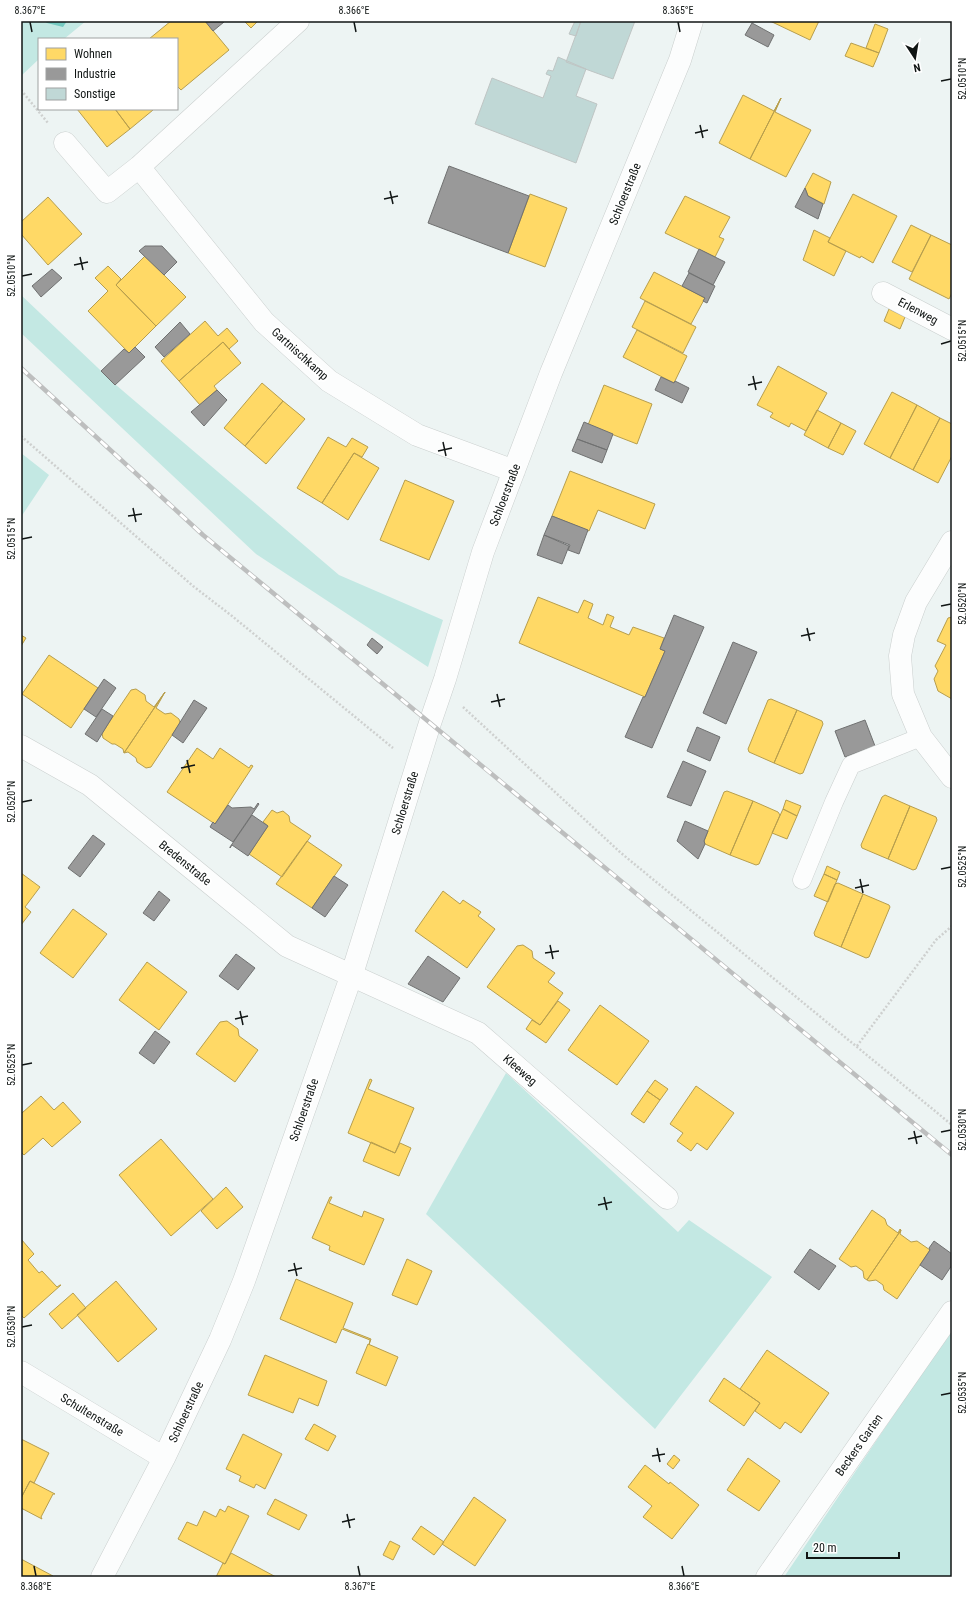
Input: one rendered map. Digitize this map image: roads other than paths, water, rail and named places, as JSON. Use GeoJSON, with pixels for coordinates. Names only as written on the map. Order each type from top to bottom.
{"type":"FeatureCollection","features":[{"type":"Feature","properties":{"kind":"street"},"geometry":{"type":"LineString","coordinates":[[65,143],[106,192],[139,167],[298,21]]}},
{"type":"Feature","properties":{"kind":"street","name":"Schloerstraße"},"geometry":{"type":"LineString","coordinates":[[102,1577],[164,1458],[220,1340],[244,1281],[352,974],[483,552],[551,373],[680,60],[692,21]]}},
{"type":"Feature","properties":{"kind":"street","name":"Gartnischkamp"},"geometry":{"type":"LineString","coordinates":[[139,167],[264,322],[329,380],[416,435],[514,471]]}},
{"type":"Feature","properties":{"kind":"street","name":"Erlenweg"},"geometry":{"type":"LineString","coordinates":[[883,293],[952,329]]}},
{"type":"Feature","properties":{"kind":"street"},"geometry":{"type":"LineString","coordinates":[[952,542],[916,602],[904,635],[900,656],[903,694],[921,737],[952,777]]}},
{"type":"Feature","properties":{"kind":"street","name":"Bredenstraße"},"geometry":{"type":"LineString","coordinates":[[21,746],[90,785],[287,946],[352,974]]}},
{"type":"Feature","properties":{"kind":"street","name":"Kleeweg"},"geometry":{"type":"LineString","coordinates":[[352,974],[478,1033],[667,1198]]}},
{"type":"Feature","properties":{"kind":"street","name":"Beckers Garten"},"geometry":{"type":"LineString","coordinates":[[766,1577],[952,1312]]}},
{"type":"Feature","properties":{"kind":"street","name":"Schultenstraße"},"geometry":{"type":"LineString","coordinates":[[21,1372],[164,1458]]}},
{"type":"Feature","properties":{"kind":"lane"},"geometry":{"type":"LineString","coordinates":[[802,880],[851,765],[921,737]]}},
{"type":"Feature","properties":{"kind":"water"},"geometry":{"type":"Polygon","coordinates":[[[44,21],[67,21],[63,27],[44,21]]]}},
{"type":"Feature","properties":{"kind":"railway"},"geometry":{"type":"LineString","coordinates":[[21,368],[203,535],[952,1155]]}}]}
